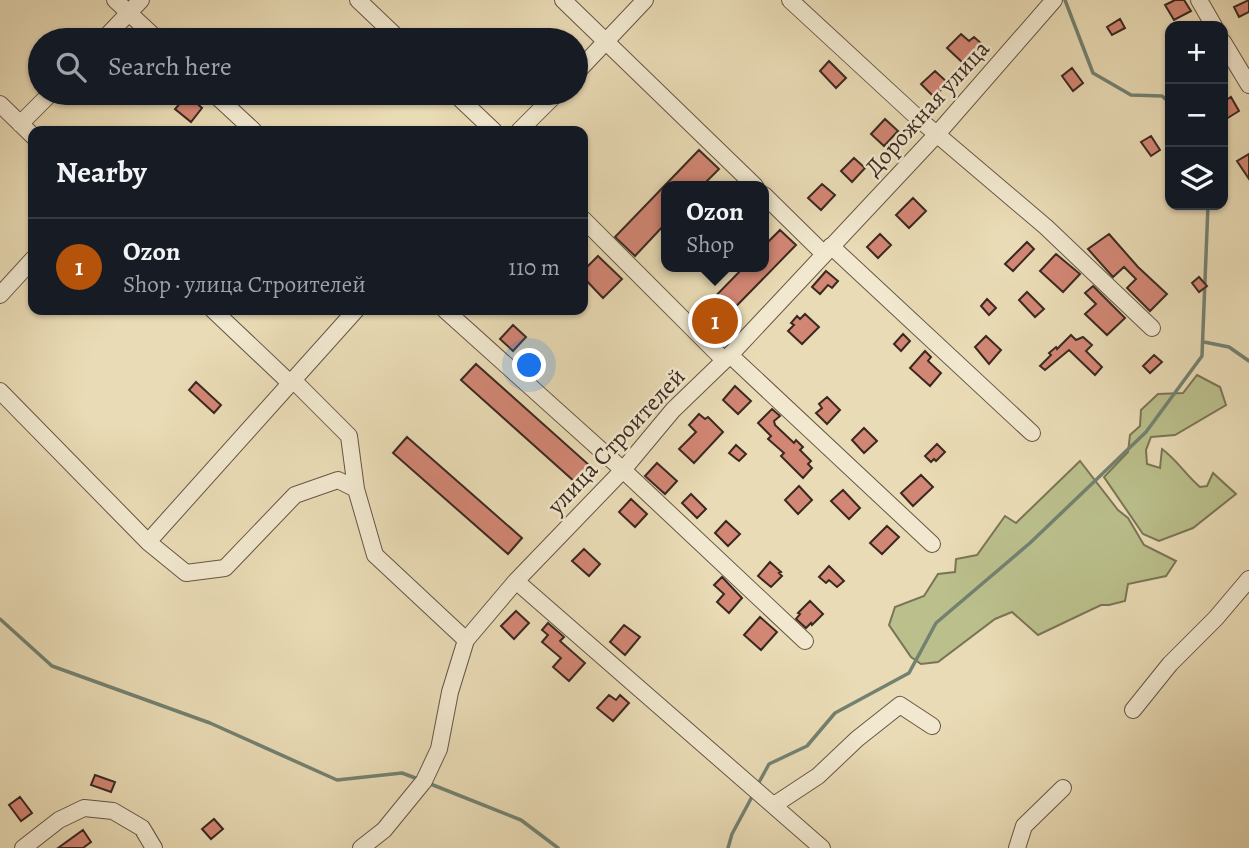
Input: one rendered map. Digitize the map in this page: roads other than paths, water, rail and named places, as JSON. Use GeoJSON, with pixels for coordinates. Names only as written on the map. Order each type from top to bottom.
{"type":"FeatureCollection","features":[{"type":"Feature","properties":{"kind":"street"},"geometry":{"type":"LineString","coordinates":[[115,0],[145,28]]}},
{"type":"Feature","properties":{"kind":"street"},"geometry":{"type":"LineString","coordinates":[[115,28],[141,0]]}},
{"type":"Feature","properties":{"kind":"street"},"geometry":{"type":"LineString","coordinates":[[358,0],[387,28]]}},
{"type":"Feature","properties":{"kind":"street"},"geometry":{"type":"LineString","coordinates":[[564,0],[750,181]]}},
{"type":"Feature","properties":{"kind":"street"},"geometry":{"type":"LineString","coordinates":[[588,61],[645,0]]}},
{"type":"Feature","properties":{"kind":"street"},"geometry":{"type":"LineString","coordinates":[[790,0],[920,120],[1046,227],[1152,328]]}},
{"type":"Feature","properties":{"kind":"street","name":"Дорожная улица"},"geometry":{"type":"LineString","coordinates":[[828,250],[938,133],[987,66],[1055,0]]}},
{"type":"Feature","properties":{"kind":"street"},"geometry":{"type":"LineString","coordinates":[[1199,0],[1211,21]]}},
{"type":"Feature","properties":{"kind":"street"},"geometry":{"type":"LineString","coordinates":[[1228,50],[1249,85]]}},
{"type":"Feature","properties":{"kind":"street"},"geometry":{"type":"LineString","coordinates":[[0,104],[28,131]]}},
{"type":"Feature","properties":{"kind":"street"},"geometry":{"type":"LineString","coordinates":[[20,124],[39,105]]}},
{"type":"Feature","properties":{"kind":"street"},"geometry":{"type":"LineString","coordinates":[[226,105],[249,126]]}},
{"type":"Feature","properties":{"kind":"street"},"geometry":{"type":"LineString","coordinates":[[467,105],[489,126]]}},
{"type":"Feature","properties":{"kind":"street"},"geometry":{"type":"LineString","coordinates":[[524,126],[544,105]]}},
{"type":"Feature","properties":{"kind":"street"},"geometry":{"type":"LineString","coordinates":[[769,199],[1032,433]]}},
{"type":"Feature","properties":{"kind":"street"},"geometry":{"type":"LineString","coordinates":[[588,224],[727,358],[932,544]]}},
{"type":"Feature","properties":{"kind":"street","name":"улица Строителей"},"geometry":{"type":"LineString","coordinates":[[466,640],[516,581],[623,470],[673,410],[727,358],[828,250]]}},
{"type":"Feature","properties":{"kind":"street"},"geometry":{"type":"LineString","coordinates":[[0,295],[28,264]]}},
{"type":"Feature","properties":{"kind":"street"},"geometry":{"type":"LineString","coordinates":[[219,315],[349,436],[356,489],[375,555],[466,640],[450,692],[439,749],[424,781],[384,830],[361,848]]}},
{"type":"Feature","properties":{"kind":"street"},"geometry":{"type":"LineString","coordinates":[[148,542],[351,315]]}},
{"type":"Feature","properties":{"kind":"street"},"geometry":{"type":"LineString","coordinates":[[451,315],[623,470],[805,641]]}},
{"type":"Feature","properties":{"kind":"street"},"geometry":{"type":"LineString","coordinates":[[0,391],[148,542],[186,573],[225,568],[295,495],[338,480],[356,489]]}},
{"type":"Feature","properties":{"kind":"street"},"geometry":{"type":"LineString","coordinates":[[1133,710],[1170,664],[1216,618],[1249,579]]}},
{"type":"Feature","properties":{"kind":"street"},"geometry":{"type":"LineString","coordinates":[[516,581],[822,848]]}},
{"type":"Feature","properties":{"kind":"street"},"geometry":{"type":"LineString","coordinates":[[774,806],[818,776],[857,739],[900,705],[932,726]]}},
{"type":"Feature","properties":{"kind":"street"},"geometry":{"type":"LineString","coordinates":[[1017,848],[1024,826],[1063,788]]}},
{"type":"Feature","properties":{"kind":"street"},"geometry":{"type":"LineString","coordinates":[[23,848],[59,820],[84,808],[113,811],[142,828],[154,848]]}},
{"type":"Feature","properties":{"kind":"waterway"},"geometry":{"type":"LineString","coordinates":[[1065,0],[1093,73],[1131,95],[1162,96],[1165,99]]}},
{"type":"Feature","properties":{"kind":"waterway"},"geometry":{"type":"LineString","coordinates":[[757,786],[769,764],[807,746],[835,713],[909,673],[936,623],[1030,543],[1146,432],[1202,356],[1208,210]]}},
{"type":"Feature","properties":{"kind":"waterway"},"geometry":{"type":"LineString","coordinates":[[1204,342],[1229,347],[1249,361]]}},
{"type":"Feature","properties":{"kind":"waterway"},"geometry":{"type":"LineString","coordinates":[[0,619],[52,666],[210,723],[337,780],[402,773],[418,779]]}},
{"type":"Feature","properties":{"kind":"waterway"},"geometry":{"type":"LineString","coordinates":[[428,783],[521,820],[558,848]]}},
{"type":"Feature","properties":{"kind":"waterway"},"geometry":{"type":"LineString","coordinates":[[728,848],[732,834],[754,793]]}},
{"type":"Feature","properties":{"kind":"place","name":"Ozon"},"geometry":{"type":"Point","coordinates":[715,321]}}]}
